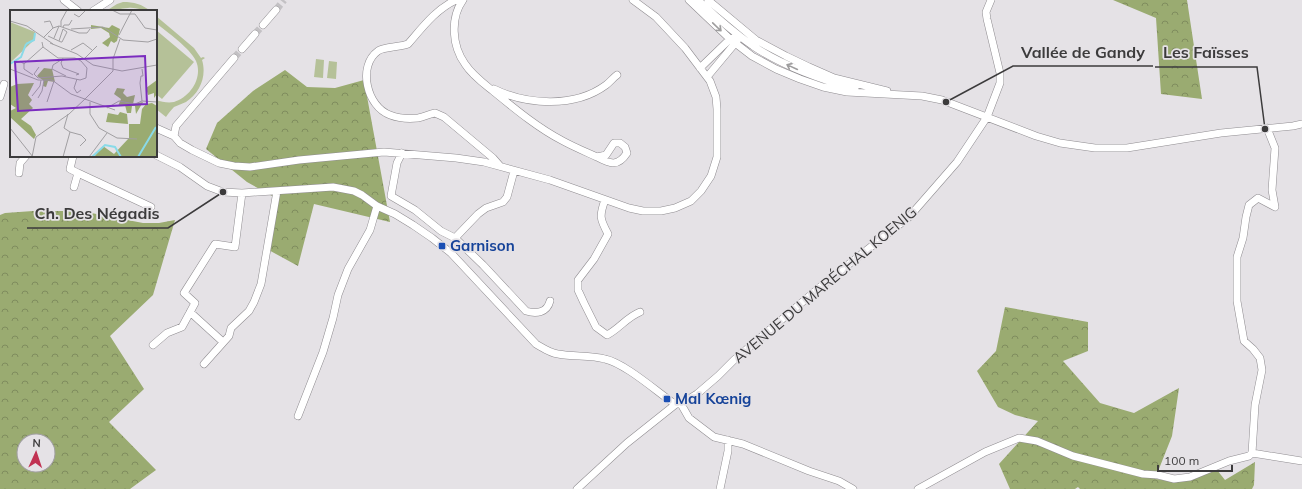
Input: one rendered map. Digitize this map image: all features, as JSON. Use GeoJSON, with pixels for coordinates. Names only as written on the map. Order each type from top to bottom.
{"type":"FeatureCollection","features":[{"type":"Feature","properties":{"kind":"street"},"geometry":{"type":"LineString","coordinates":[[64,0],[77,10]]}},
{"type":"Feature","properties":{"kind":"street"},"geometry":{"type":"LineString","coordinates":[[95,10],[110,0]]}},
{"type":"Feature","properties":{"kind":"street"},"geometry":{"type":"LineString","coordinates":[[456,0],[426,22],[408,44],[380,49],[373,55],[366,78],[368,90],[381,111],[390,115],[399,118],[418,118],[435,113],[444,117],[493,158],[500,166]]}},
{"type":"Feature","properties":{"kind":"street"},"geometry":{"type":"LineString","coordinates":[[463,0],[455,18],[454,41],[464,64],[475,76],[534,123],[563,141],[597,157]]}},
{"type":"Feature","properties":{"kind":"street"},"geometry":{"type":"LineString","coordinates":[[157,128],[174,136],[180,143],[219,163],[250,167],[333,156],[384,152],[402,153],[471,160],[500,166],[555,182],[605,200],[643,211],[661,211],[675,208],[691,200],[701,191],[711,176],[717,157],[716,97],[707,77],[668,29],[656,17],[633,0]]}},
{"type":"Feature","properties":{"kind":"street"},"geometry":{"type":"LineString","coordinates":[[689,0],[730,39],[752,56],[776,69],[800,79],[823,87],[846,92],[922,96],[942,100],[1036,136],[1060,143],[1095,148],[1127,148],[1221,133],[1302,124]]}},
{"type":"Feature","properties":{"kind":"street"},"geometry":{"type":"LineString","coordinates":[[698,0],[753,46],[776,59],[820,78],[869,93]]}},
{"type":"Feature","properties":{"kind":"street"},"geometry":{"type":"LineString","coordinates":[[708,0],[756,40],[791,59],[834,78],[871,86],[898,95]]}},
{"type":"Feature","properties":{"kind":"street","name":"AVENUE DU MARÉCHAL KOENIG"},"geometry":{"type":"LineString","coordinates":[[577,489],[627,443],[678,404],[697,394],[734,360],[826,282],[909,218],[957,162],[987,117],[1000,83],[1000,73],[986,12],[991,0]]}},
{"type":"Feature","properties":{"kind":"street"},"geometry":{"type":"LineString","coordinates":[[263,24],[276,10]]}},
{"type":"Feature","properties":{"kind":"street"},"geometry":{"type":"LineString","coordinates":[[242,49],[255,34]]}},
{"type":"Feature","properties":{"kind":"street"},"geometry":{"type":"LineString","coordinates":[[700,68],[730,39],[740,35]]}},
{"type":"Feature","properties":{"kind":"street"},"geometry":{"type":"LineString","coordinates":[[707,77],[736,44],[740,35]]}},
{"type":"Feature","properties":{"kind":"street"},"geometry":{"type":"LineString","coordinates":[[174,136],[176,126],[234,58]]}},
{"type":"Feature","properties":{"kind":"street"},"geometry":{"type":"LineString","coordinates":[[487,86],[517,98],[562,101],[582,97],[597,91],[607,85],[617,75]]}},
{"type":"Feature","properties":{"kind":"street"},"geometry":{"type":"LineString","coordinates":[[0,97],[5,84]]}},
{"type":"Feature","properties":{"kind":"street"},"geometry":{"type":"LineString","coordinates":[[1252,453],[1255,405],[1262,370],[1260,358],[1244,341],[1237,301],[1237,257],[1243,238],[1249,205],[1258,198],[1275,207],[1272,190],[1275,148],[1267,128]]}},
{"type":"Feature","properties":{"kind":"street"},"geometry":{"type":"LineString","coordinates":[[402,153],[391,196],[415,210],[442,231],[455,238],[483,264],[526,310],[532,313],[542,312],[549,305],[550,301]]}},
{"type":"Feature","properties":{"kind":"street"},"geometry":{"type":"LineString","coordinates":[[157,156],[211,188],[223,192],[242,193],[324,187],[344,188],[362,195],[377,206],[414,225],[451,253],[536,344],[558,354],[605,359],[613,362],[623,367],[678,404],[694,423],[714,437],[743,444],[808,471],[839,481],[853,489]]}},
{"type":"Feature","properties":{"kind":"street"},"geometry":{"type":"LineString","coordinates":[[20,173],[20,163],[25,157]]}},
{"type":"Feature","properties":{"kind":"street"},"geometry":{"type":"LineString","coordinates":[[73,157],[70,169],[151,207]]}},
{"type":"Feature","properties":{"kind":"street"},"geometry":{"type":"LineString","coordinates":[[455,238],[478,214],[486,208],[503,202],[507,197],[514,170]]}},
{"type":"Feature","properties":{"kind":"street"},"geometry":{"type":"LineString","coordinates":[[74,187],[78,173]]}},
{"type":"Feature","properties":{"kind":"street"},"geometry":{"type":"LineString","coordinates":[[204,364],[229,336],[231,328],[249,311],[261,284],[277,191]]}},
{"type":"Feature","properties":{"kind":"street"},"geometry":{"type":"LineString","coordinates":[[153,345],[167,333],[182,327],[195,303],[184,293],[215,244],[235,247],[242,193]]}},
{"type":"Feature","properties":{"kind":"street"},"geometry":{"type":"LineString","coordinates":[[605,200],[601,212],[601,220],[608,234],[594,259],[578,280],[578,290],[596,327],[607,335],[613,332],[632,315],[640,312]]}},
{"type":"Feature","properties":{"kind":"street"},"geometry":{"type":"LineString","coordinates":[[298,416],[323,352],[338,295],[348,269],[370,230],[377,206]]}},
{"type":"Feature","properties":{"kind":"street"},"geometry":{"type":"LineString","coordinates":[[190,312],[223,342]]}},
{"type":"Feature","properties":{"kind":"street"},"geometry":{"type":"LineString","coordinates":[[918,489],[985,452],[1019,438],[1037,441],[1073,456],[1143,474],[1158,475],[1174,479],[1190,477],[1229,460],[1249,456],[1252,453],[1302,461]]}},
{"type":"Feature","properties":{"kind":"street"},"geometry":{"type":"LineString","coordinates":[[720,489],[728,450],[728,440]]}},
{"type":"Feature","properties":{"kind":"green space"},"geometry":{"type":"Polygon","coordinates":[[[1113,0],[1187,0],[1202,99],[1161,94],[1156,18],[1113,0]]]}},
{"type":"Feature","properties":{"kind":"green space"},"geometry":{"type":"Polygon","coordinates":[[[131,2],[148,10],[125,8],[108,10],[117,4],[131,2]]]}},
{"type":"Feature","properties":{"kind":"green space"},"geometry":{"type":"Polygon","coordinates":[[[157,17],[194,48],[201,58],[205,58],[202,60],[204,72],[199,89],[186,102],[174,107],[166,117],[157,110],[157,100],[174,102],[186,96],[197,80],[198,67],[196,61],[178,40],[157,24],[157,17]]]}},
{"type":"Feature","properties":{"kind":"green space"},"geometry":{"type":"Polygon","coordinates":[[[157,31],[194,62],[162,99],[157,95],[157,31]]]}},
{"type":"Feature","properties":{"kind":"green space"},"geometry":{"type":"Polygon","coordinates":[[[316,59],[324,60],[323,78],[314,77],[316,59]]]}},
{"type":"Feature","properties":{"kind":"green space"},"geometry":{"type":"Polygon","coordinates":[[[329,61],[337,62],[336,79],[327,78],[329,61]]]}},
{"type":"Feature","properties":{"kind":"green space"},"geometry":{"type":"Polygon","coordinates":[[[285,70],[307,87],[335,88],[364,80],[390,222],[314,204],[298,266],[265,248],[274,197],[247,182],[206,149],[217,123],[253,91],[285,70]]]}},
{"type":"Feature","properties":{"kind":"green space"},"geometry":{"type":"Polygon","coordinates":[[[33,211],[81,211],[143,223],[159,223],[175,220],[153,295],[110,336],[144,389],[109,422],[156,470],[130,489],[0,489],[0,215],[5,213],[33,211]]]}},
{"type":"Feature","properties":{"kind":"green space"},"geometry":{"type":"Polygon","coordinates":[[[1005,307],[1088,322],[1088,351],[1063,361],[1100,403],[1134,413],[1179,388],[1172,436],[1155,479],[1178,481],[1217,470],[1225,480],[1255,462],[1254,485],[1252,489],[1080,489],[1078,487],[1075,489],[1010,489],[999,464],[1038,421],[1015,415],[998,407],[977,371],[996,351],[1005,307]]]}},
{"type":"Feature","properties":{"kind":"tunnel"},"geometry":{"type":"LineString","coordinates":[[276,10],[284,0]]}},
{"type":"Feature","properties":{"kind":"tunnel"},"geometry":{"type":"LineString","coordinates":[[255,34],[263,25]]}},
{"type":"Feature","properties":{"kind":"tunnel"},"geometry":{"type":"LineString","coordinates":[[234,58],[242,49]]}},
{"type":"Feature","properties":{"kind":"place","name":"Vallée de Gandy"},"geometry":{"type":"Point","coordinates":[946,102]}},
{"type":"Feature","properties":{"kind":"place","name":"Les Faïsses"},"geometry":{"type":"Point","coordinates":[1265,129]}},
{"type":"Feature","properties":{"kind":"place","name":"Ch. Des Négadis"},"geometry":{"type":"Point","coordinates":[223,192]}},
{"type":"Feature","properties":{"kind":"place","name":"Garnison"},"geometry":{"type":"Point","coordinates":[442,246]}},
{"type":"Feature","properties":{"kind":"place","name":"Mal Kœnig"},"geometry":{"type":"Point","coordinates":[667,399]}}]}
